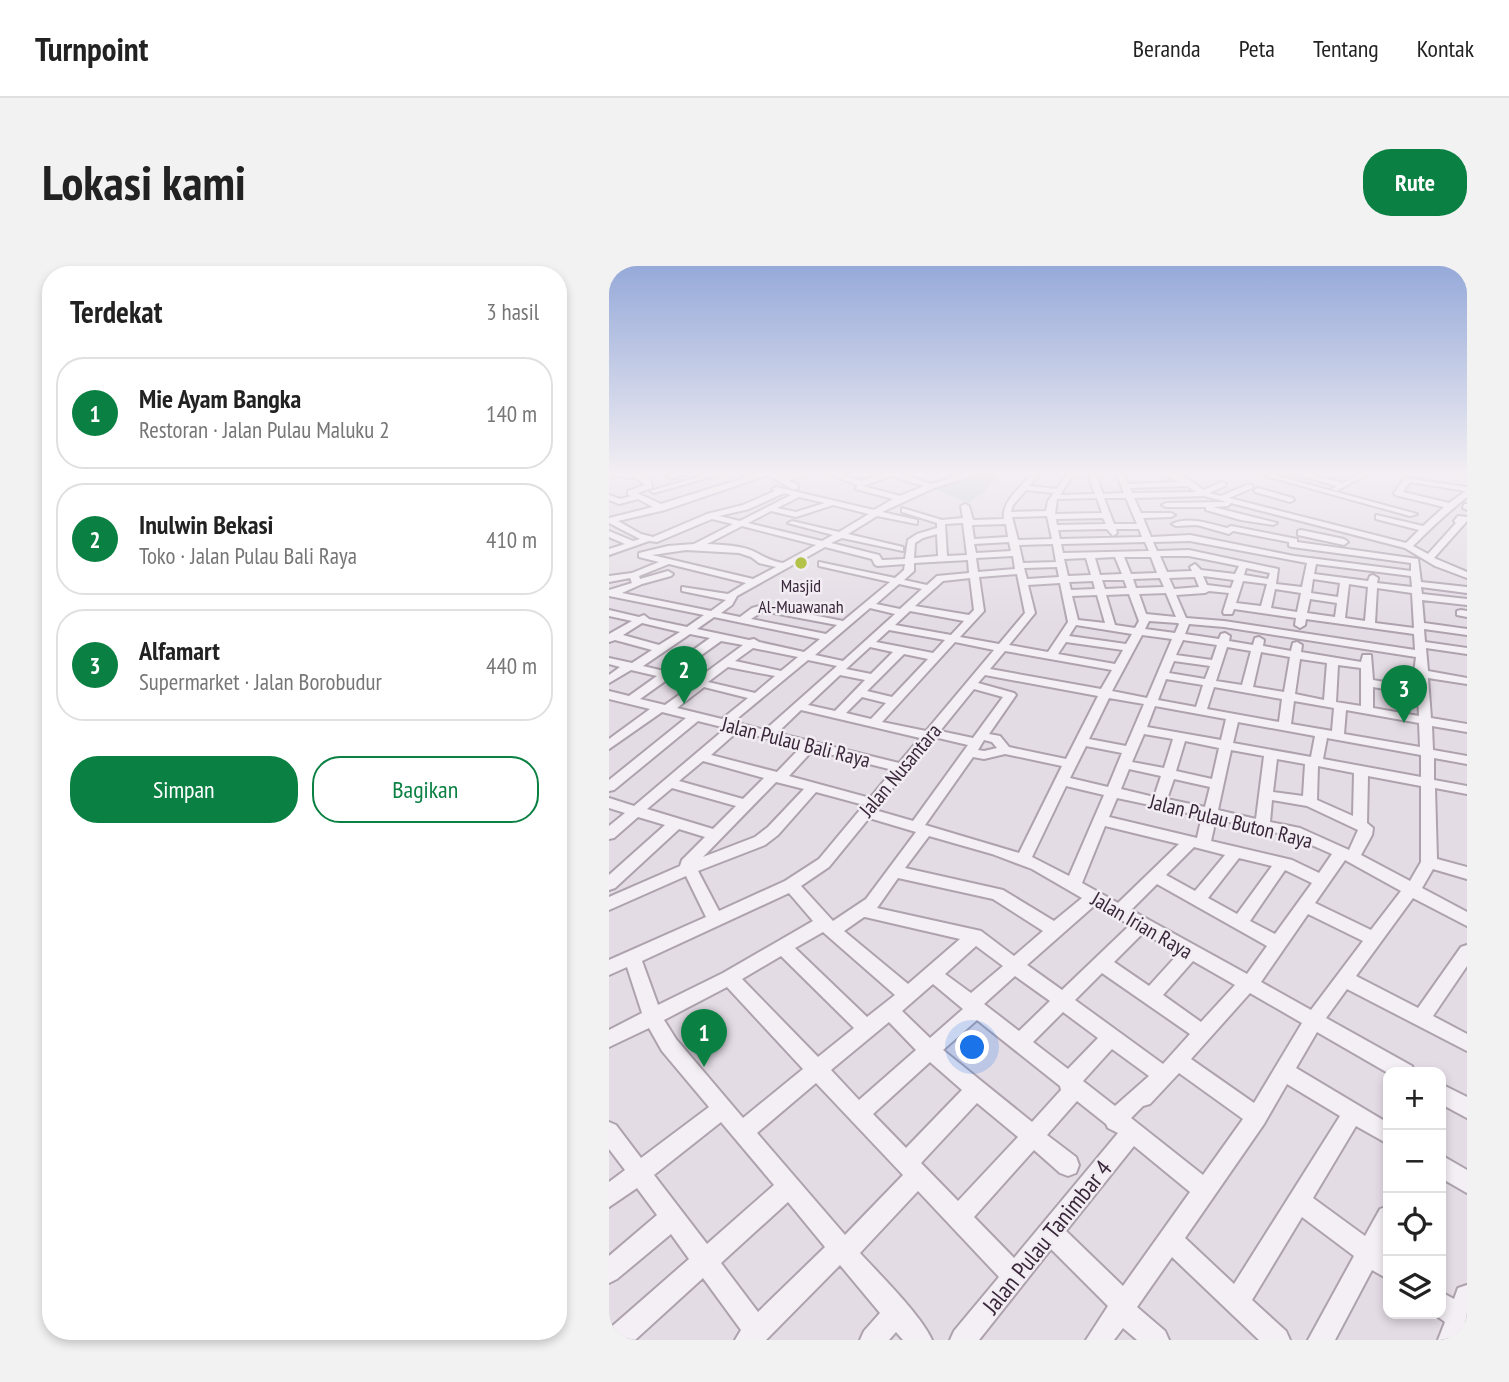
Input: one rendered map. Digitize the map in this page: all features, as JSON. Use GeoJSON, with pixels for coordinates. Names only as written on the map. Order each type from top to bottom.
{"type":"FeatureCollection","features":[{"type":"Feature","properties":{"kind":"street"},"geometry":{"type":"LineString","coordinates":[[612,522],[646,540]]}},
{"type":"Feature","properties":{"kind":"street"},"geometry":{"type":"LineString","coordinates":[[609,552],[646,540],[657,540],[696,522]]}},
{"type":"Feature","properties":{"kind":"street"},"geometry":{"type":"LineString","coordinates":[[734,522],[824,544],[853,556]]}},
{"type":"Feature","properties":{"kind":"street"},"geometry":{"type":"LineString","coordinates":[[695,547],[746,522]]}},
{"type":"Feature","properties":{"kind":"street"},"geometry":{"type":"LineString","coordinates":[[761,528],[779,522]]}},
{"type":"Feature","properties":{"kind":"street"},"geometry":{"type":"LineString","coordinates":[[805,522],[900,549]]}},
{"type":"Feature","properties":{"kind":"street"},"geometry":{"type":"LineString","coordinates":[[609,680],[688,631],[731,601],[733,594],[862,522]]}},
{"type":"Feature","properties":{"kind":"street"},"geometry":{"type":"LineString","coordinates":[[931,522],[941,526]]}},
{"type":"Feature","properties":{"kind":"street"},"geometry":{"type":"LineString","coordinates":[[609,834],[701,756],[758,697],[909,571],[912,562],[911,542],[941,526],[963,522]]}},
{"type":"Feature","properties":{"kind":"street"},"geometry":{"type":"LineString","coordinates":[[873,724],[979,611],[969,522]]}},
{"type":"Feature","properties":{"kind":"street","name":"Jalan Nusantara"},"geometry":{"type":"LineString","coordinates":[[609,968],[791,885],[820,868],[1030,612],[1009,522]]}},
{"type":"Feature","properties":{"kind":"street"},"geometry":{"type":"LineString","coordinates":[[1051,656],[1073,622],[1052,522]]}},
{"type":"Feature","properties":{"kind":"street"},"geometry":{"type":"LineString","coordinates":[[1081,522],[1083,527]]}},
{"type":"Feature","properties":{"kind":"street"},"geometry":{"type":"LineString","coordinates":[[1110,522],[1116,540]]}},
{"type":"Feature","properties":{"kind":"street"},"geometry":{"type":"LineString","coordinates":[[1053,528],[1111,526],[1134,522]]}},
{"type":"Feature","properties":{"kind":"street"},"geometry":{"type":"LineString","coordinates":[[1073,885],[1183,626],[1183,618],[1140,522]]}},
{"type":"Feature","properties":{"kind":"street"},"geometry":{"type":"LineString","coordinates":[[1175,522],[1183,539]]}},
{"type":"Feature","properties":{"kind":"street"},"geometry":{"type":"LineString","coordinates":[[1099,1340],[1203,1189],[1257,1117],[1314,1020],[1343,978],[1420,881],[1429,862],[1427,752],[1415,560],[1330,544],[1293,543],[1210,523],[1190,522]]}},
{"type":"Feature","properties":{"kind":"street"},"geometry":{"type":"LineString","coordinates":[[1217,543],[1237,522]]}},
{"type":"Feature","properties":{"kind":"street"},"geometry":{"type":"LineString","coordinates":[[1267,522],[1273,523]]}},
{"type":"Feature","properties":{"kind":"street"},"geometry":{"type":"LineString","coordinates":[[1265,610],[1281,557],[1309,522]]}},
{"type":"Feature","properties":{"kind":"street"},"geometry":{"type":"LineString","coordinates":[[1310,522],[1386,536],[1430,560],[1466,574]]}},
{"type":"Feature","properties":{"kind":"street"},"geometry":{"type":"LineString","coordinates":[[1399,522],[1427,530]]}},
{"type":"Feature","properties":{"kind":"street"},"geometry":{"type":"LineString","coordinates":[[1408,546],[1435,522]]}},
{"type":"Feature","properties":{"kind":"street"},"geometry":{"type":"LineString","coordinates":[[1430,560],[1462,522]]}},
{"type":"Feature","properties":{"kind":"street"},"geometry":{"type":"LineString","coordinates":[[1248,550],[1273,523]]}},
{"type":"Feature","properties":{"kind":"street"},"geometry":{"type":"LineString","coordinates":[[1386,536],[1406,524]]}},
{"type":"Feature","properties":{"kind":"street"},"geometry":{"type":"LineString","coordinates":[[941,526],[943,559]]}},
{"type":"Feature","properties":{"kind":"street"},"geometry":{"type":"LineString","coordinates":[[610,536],[628,531]]}},
{"type":"Feature","properties":{"kind":"street"},"geometry":{"type":"LineString","coordinates":[[1355,532],[1358,567]]}},
{"type":"Feature","properties":{"kind":"street"},"geometry":{"type":"LineString","coordinates":[[1301,533],[1330,544]]}},
{"type":"Feature","properties":{"kind":"street"},"geometry":{"type":"LineString","coordinates":[[610,536],[632,544]]}},
{"type":"Feature","properties":{"kind":"street"},"geometry":{"type":"LineString","coordinates":[[1385,555],[1386,536]]}},
{"type":"Feature","properties":{"kind":"street"},"geometry":{"type":"LineString","coordinates":[[767,735],[904,609],[944,576],[975,574],[1056,542],[1183,539],[1217,543],[1281,557],[1372,569],[1416,584],[1464,607],[1467,632],[1366,646],[1183,618],[1143,617]]}},
{"type":"Feature","properties":{"kind":"street"},"geometry":{"type":"LineString","coordinates":[[853,556],[870,541]]}},
{"type":"Feature","properties":{"kind":"street"},"geometry":{"type":"LineString","coordinates":[[1096,541],[1097,578],[1111,628]]}},
{"type":"Feature","properties":{"kind":"street"},"geometry":{"type":"LineString","coordinates":[[971,542],[1065,579],[1200,573],[1239,577],[1342,601]]}},
{"type":"Feature","properties":{"kind":"street"},"geometry":{"type":"LineString","coordinates":[[753,582],[642,555],[671,547],[695,547],[744,551],[753,553],[762,561],[784,566]]}},
{"type":"Feature","properties":{"kind":"street"},"geometry":{"type":"LineString","coordinates":[[814,550],[876,557],[878,563],[973,556],[1060,560],[1095,555],[1188,553],[1275,571]]}},
{"type":"Feature","properties":{"kind":"street"},"geometry":{"type":"LineString","coordinates":[[1188,553],[1200,573],[1204,589]]}},
{"type":"Feature","properties":{"kind":"street"},"geometry":{"type":"LineString","coordinates":[[1024,858],[1138,632],[1143,617],[1119,555]]}},
{"type":"Feature","properties":{"kind":"street"},"geometry":{"type":"LineString","coordinates":[[1200,573],[1213,558]]}},
{"type":"Feature","properties":{"kind":"street"},"geometry":{"type":"LineString","coordinates":[[1416,584],[1433,576],[1430,560]]}},
{"type":"Feature","properties":{"kind":"street"},"geometry":{"type":"LineString","coordinates":[[610,594],[668,561]]}},
{"type":"Feature","properties":{"kind":"street"},"geometry":{"type":"LineString","coordinates":[[1284,726],[1312,561]]}},
{"type":"Feature","properties":{"kind":"street"},"geometry":{"type":"LineString","coordinates":[[822,564],[929,588]]}},
{"type":"Feature","properties":{"kind":"street"},"geometry":{"type":"LineString","coordinates":[[1201,710],[1217,664],[1230,606],[1244,565]]}},
{"type":"Feature","properties":{"kind":"street"},"geometry":{"type":"LineString","coordinates":[[1367,711],[1366,646],[1373,586],[1372,569]]}},
{"type":"Feature","properties":{"kind":"street"},"geometry":{"type":"LineString","coordinates":[[609,579],[636,579],[668,574]]}},
{"type":"Feature","properties":{"kind":"street"},"geometry":{"type":"LineString","coordinates":[[1309,576],[1373,586],[1416,584],[1467,590]]}},
{"type":"Feature","properties":{"kind":"street"},"geometry":{"type":"LineString","coordinates":[[1339,621],[1345,582]]}},
{"type":"Feature","properties":{"kind":"street"},"geometry":{"type":"LineString","coordinates":[[685,589],[731,598]]}},
{"type":"Feature","properties":{"kind":"street"},"geometry":{"type":"LineString","coordinates":[[1068,593],[1204,589],[1235,592]]}},
{"type":"Feature","properties":{"kind":"street"},"geometry":{"type":"LineString","coordinates":[[611,638],[639,620],[698,592]]}},
{"type":"Feature","properties":{"kind":"street"},"geometry":{"type":"LineString","coordinates":[[610,594],[829,638]]}},
{"type":"Feature","properties":{"kind":"street"},"geometry":{"type":"LineString","coordinates":[[868,606],[972,620]]}},
{"type":"Feature","properties":{"kind":"street"},"geometry":{"type":"LineString","coordinates":[[1230,606],[1368,625],[1467,651]]}},
{"type":"Feature","properties":{"kind":"street"},"geometry":{"type":"LineString","coordinates":[[741,621],[760,608],[845,624]]}},
{"type":"Feature","properties":{"kind":"street"},"geometry":{"type":"LineString","coordinates":[[610,614],[807,656],[873,678]]}},
{"type":"Feature","properties":{"kind":"street"},"geometry":{"type":"LineString","coordinates":[[609,745],[615,734],[663,709],[750,644],[797,614]]}},
{"type":"Feature","properties":{"kind":"street"},"geometry":{"type":"LineString","coordinates":[[1073,622],[1223,642],[1367,666]]}},
{"type":"Feature","properties":{"kind":"street"},"geometry":{"type":"LineString","coordinates":[[886,626],[1119,668]]}},
{"type":"Feature","properties":{"kind":"street"},"geometry":{"type":"LineString","coordinates":[[1247,690],[1261,629]]}},
{"type":"Feature","properties":{"kind":"street"},"geometry":{"type":"LineString","coordinates":[[616,699],[666,675],[719,637]]}},
{"type":"Feature","properties":{"kind":"street"},"geometry":{"type":"LineString","coordinates":[[611,638],[662,649]]}},
{"type":"Feature","properties":{"kind":"street"},"geometry":{"type":"LineString","coordinates":[[1062,638],[1129,648]]}},
{"type":"Feature","properties":{"kind":"street"},"geometry":{"type":"LineString","coordinates":[[867,643],[936,657]]}},
{"type":"Feature","properties":{"kind":"street"},"geometry":{"type":"LineString","coordinates":[[837,716],[901,650]]}},
{"type":"Feature","properties":{"kind":"street"},"geometry":{"type":"LineString","coordinates":[[1171,657],[1217,664]]}},
{"type":"Feature","properties":{"kind":"street"},"geometry":{"type":"LineString","coordinates":[[609,661],[758,697]]}},
{"type":"Feature","properties":{"kind":"street"},"geometry":{"type":"LineString","coordinates":[[1333,661],[1338,736]]}},
{"type":"Feature","properties":{"kind":"street"},"geometry":{"type":"LineString","coordinates":[[726,663],[784,675]]}},
{"type":"Feature","properties":{"kind":"street"},"geometry":{"type":"LineString","coordinates":[[1420,673],[1467,681]]}},
{"type":"Feature","properties":{"kind":"street"},"geometry":{"type":"LineString","coordinates":[[1163,675],[1467,728]]}},
{"type":"Feature","properties":{"kind":"street"},"geometry":{"type":"LineString","coordinates":[[976,679],[1032,680],[1467,760]]}},
{"type":"Feature","properties":{"kind":"street"},"geometry":{"type":"LineString","coordinates":[[609,1039],[784,948],[866,911],[895,872],[921,828],[1010,695],[976,679]]}},
{"type":"Feature","properties":{"kind":"street"},"geometry":{"type":"LineString","coordinates":[[1367,682],[1422,692]]}},
{"type":"Feature","properties":{"kind":"street"},"geometry":{"type":"LineString","coordinates":[[859,693],[893,701]]}},
{"type":"Feature","properties":{"kind":"street","name":"Jalan Pulau Bali Raya"},"geometry":{"type":"LineString","coordinates":[[616,699],[901,768]]}},
{"type":"Feature","properties":{"kind":"street"},"geometry":{"type":"LineString","coordinates":[[797,706],[977,744],[996,739],[1006,750]]}},
{"type":"Feature","properties":{"kind":"street"},"geometry":{"type":"LineString","coordinates":[[1119,912],[1156,876],[1197,843],[1209,815],[1233,716]]}},
{"type":"Feature","properties":{"kind":"street"},"geometry":{"type":"LineString","coordinates":[[609,788],[695,717]]}},
{"type":"Feature","properties":{"kind":"street"},"geometry":{"type":"LineString","coordinates":[[1139,729],[1467,790]]}},
{"type":"Feature","properties":{"kind":"street"},"geometry":{"type":"LineString","coordinates":[[1310,802],[1314,763],[1322,733]]}},
{"type":"Feature","properties":{"kind":"street"},"geometry":{"type":"LineString","coordinates":[[1159,804],[1180,737]]}},
{"type":"Feature","properties":{"kind":"street"},"geometry":{"type":"LineString","coordinates":[[1081,741],[1168,774],[1216,784]]}},
{"type":"Feature","properties":{"kind":"street"},"geometry":{"type":"LineString","coordinates":[[977,744],[984,755],[1006,750],[1070,764]]}},
{"type":"Feature","properties":{"kind":"street"},"geometry":{"type":"LineString","coordinates":[[715,919],[688,869],[689,862],[745,804],[810,745]]}},
{"type":"Feature","properties":{"kind":"street"},"geometry":{"type":"LineString","coordinates":[[1262,826],[1271,755]]}},
{"type":"Feature","properties":{"kind":"street","name":"Jalan Irian Raya"},"geometry":{"type":"LineString","coordinates":[[701,756],[812,788],[921,828],[1024,858],[1396,1067]]}},
{"type":"Feature","properties":{"kind":"street"},"geometry":{"type":"LineString","coordinates":[[1266,794],[1310,802],[1360,825],[1361,770]]}},
{"type":"Feature","properties":{"kind":"street","name":"Jalan Pulau Buton Raya"},"geometry":{"type":"LineString","coordinates":[[1062,781],[1295,832],[1347,855],[1467,920]]}},
{"type":"Feature","properties":{"kind":"street"},"geometry":{"type":"LineString","coordinates":[[670,783],[745,804]]}},
{"type":"Feature","properties":{"kind":"street"},"geometry":{"type":"LineString","coordinates":[[609,904],[767,837],[812,788]]}},
{"type":"Feature","properties":{"kind":"street"},"geometry":{"type":"LineString","coordinates":[[609,803],[716,835]]}},
{"type":"Feature","properties":{"kind":"street"},"geometry":{"type":"LineString","coordinates":[[1100,820],[1282,863],[1321,881]]}},
{"type":"Feature","properties":{"kind":"street"},"geometry":{"type":"LineString","coordinates":[[612,878],[676,823]]}},
{"type":"Feature","properties":{"kind":"street","name":"Jalan Pulau Tanimbar 4"},"geometry":{"type":"LineString","coordinates":[[963,1340],[1050,1232],[1123,1127],[1140,1095],[1143,1097],[1248,984],[1321,881],[1366,831],[1360,825]]}},
{"type":"Feature","properties":{"kind":"street"},"geometry":{"type":"LineString","coordinates":[[1198,899],[1235,852]]}},
{"type":"Feature","properties":{"kind":"street"},"geometry":{"type":"LineString","coordinates":[[1429,862],[1467,873]]}},
{"type":"Feature","properties":{"kind":"street"},"geometry":{"type":"LineString","coordinates":[[1240,922],[1282,863]]}},
{"type":"Feature","properties":{"kind":"street"},"geometry":{"type":"LineString","coordinates":[[895,872],[997,894],[1055,930]]}},
{"type":"Feature","properties":{"kind":"street"},"geometry":{"type":"LineString","coordinates":[[1156,876],[1278,944]]}},
{"type":"Feature","properties":{"kind":"street"},"geometry":{"type":"LineString","coordinates":[[791,885],[829,926],[908,995]]}},
{"type":"Feature","properties":{"kind":"street"},"geometry":{"type":"LineString","coordinates":[[858,1114],[930,1051],[1015,966],[1093,897]]}},
{"type":"Feature","properties":{"kind":"street"},"geometry":{"type":"LineString","coordinates":[[1305,905],[1373,939]]}},
{"type":"Feature","properties":{"kind":"street"},"geometry":{"type":"LineString","coordinates":[[866,911],[975,936],[1111,1037],[1257,1117]]}},
{"type":"Feature","properties":{"kind":"street"},"geometry":{"type":"LineString","coordinates":[[1019,1042],[1141,925]]}},
{"type":"Feature","properties":{"kind":"street"},"geometry":{"type":"LineString","coordinates":[[744,1131],[890,1011],[975,936]]}},
{"type":"Feature","properties":{"kind":"street"},"geometry":{"type":"LineString","coordinates":[[784,948],[867,1029]]}},
{"type":"Feature","properties":{"kind":"street"},"geometry":{"type":"LineString","coordinates":[[1150,997],[1191,952]]}},
{"type":"Feature","properties":{"kind":"street"},"geometry":{"type":"LineString","coordinates":[[632,957],[653,1017],[681,1060],[744,1131],[787,1188],[919,1340]]}},
{"type":"Feature","properties":{"kind":"street"},"geometry":{"type":"LineString","coordinates":[[1421,1018],[1465,960]]}},
{"type":"Feature","properties":{"kind":"street"},"geometry":{"type":"LineString","coordinates":[[1101,964],[1203,1033]]}},
{"type":"Feature","properties":{"kind":"street"},"geometry":{"type":"LineString","coordinates":[[933,974],[1203,1189]]}},
{"type":"Feature","properties":{"kind":"street"},"geometry":{"type":"LineString","coordinates":[[729,978],[1014,1275]]}},
{"type":"Feature","properties":{"kind":"street"},"geometry":{"type":"LineString","coordinates":[[1343,978],[1467,1043]]}},
{"type":"Feature","properties":{"kind":"street"},"geometry":{"type":"LineString","coordinates":[[890,1011],[930,1051],[1067,1165]]}},
{"type":"Feature","properties":{"kind":"street"},"geometry":{"type":"LineString","coordinates":[[958,1217],[1032,1135],[1111,1037]]}},
{"type":"Feature","properties":{"kind":"street"},"geometry":{"type":"LineString","coordinates":[[1283,1071],[1383,1131]]}},
{"type":"Feature","properties":{"kind":"street"},"geometry":{"type":"LineString","coordinates":[[609,1133],[705,1262],[752,1335],[842,1251],[977,1090]]}},
{"type":"Feature","properties":{"kind":"street"},"geometry":{"type":"LineString","coordinates":[[1446,1096],[1467,1108]]}},
{"type":"Feature","properties":{"kind":"street"},"geometry":{"type":"LineString","coordinates":[[609,1196],[723,1108]]}},
{"type":"Feature","properties":{"kind":"street"},"geometry":{"type":"LineString","coordinates":[[1236,1303],[1353,1112]]}},
{"type":"Feature","properties":{"kind":"street"},"geometry":{"type":"LineString","coordinates":[[1446,1169],[1467,1182]]}},
{"type":"Feature","properties":{"kind":"street"},"geometry":{"type":"LineString","coordinates":[[616,1340],[787,1188]]}},
{"type":"Feature","properties":{"kind":"street"},"geometry":{"type":"LineString","coordinates":[[1299,1199],[1383,1263]]}},
{"type":"Feature","properties":{"kind":"street"},"geometry":{"type":"LineString","coordinates":[[609,1271],[673,1217]]}},
{"type":"Feature","properties":{"kind":"street"},"geometry":{"type":"LineString","coordinates":[[1321,1340],[1383,1226]]}},
{"type":"Feature","properties":{"kind":"street"},"geometry":{"type":"LineString","coordinates":[[1050,1232],[1156,1340]]}},
{"type":"Feature","properties":{"kind":"street"},"geometry":{"type":"LineString","coordinates":[[1169,1239],[1277,1340]]}},
{"type":"Feature","properties":{"kind":"street"},"geometry":{"type":"LineString","coordinates":[[873,1340],[897,1312]]}},
{"type":"Feature","properties":{"kind":"place","name":"Masjid Al-Muawanah"},"geometry":{"type":"Point","coordinates":[801,563]}},
{"type":"Feature","properties":{"kind":"place","name":"Inulwin Bekasi"},"geometry":{"type":"Point","coordinates":[684,704]}},
{"type":"Feature","properties":{"kind":"place","name":"Alfamart"},"geometry":{"type":"Point","coordinates":[1404,723]}},
{"type":"Feature","properties":{"kind":"place","name":"Mie Ayam Bangka"},"geometry":{"type":"Point","coordinates":[704,1067]}}]}
